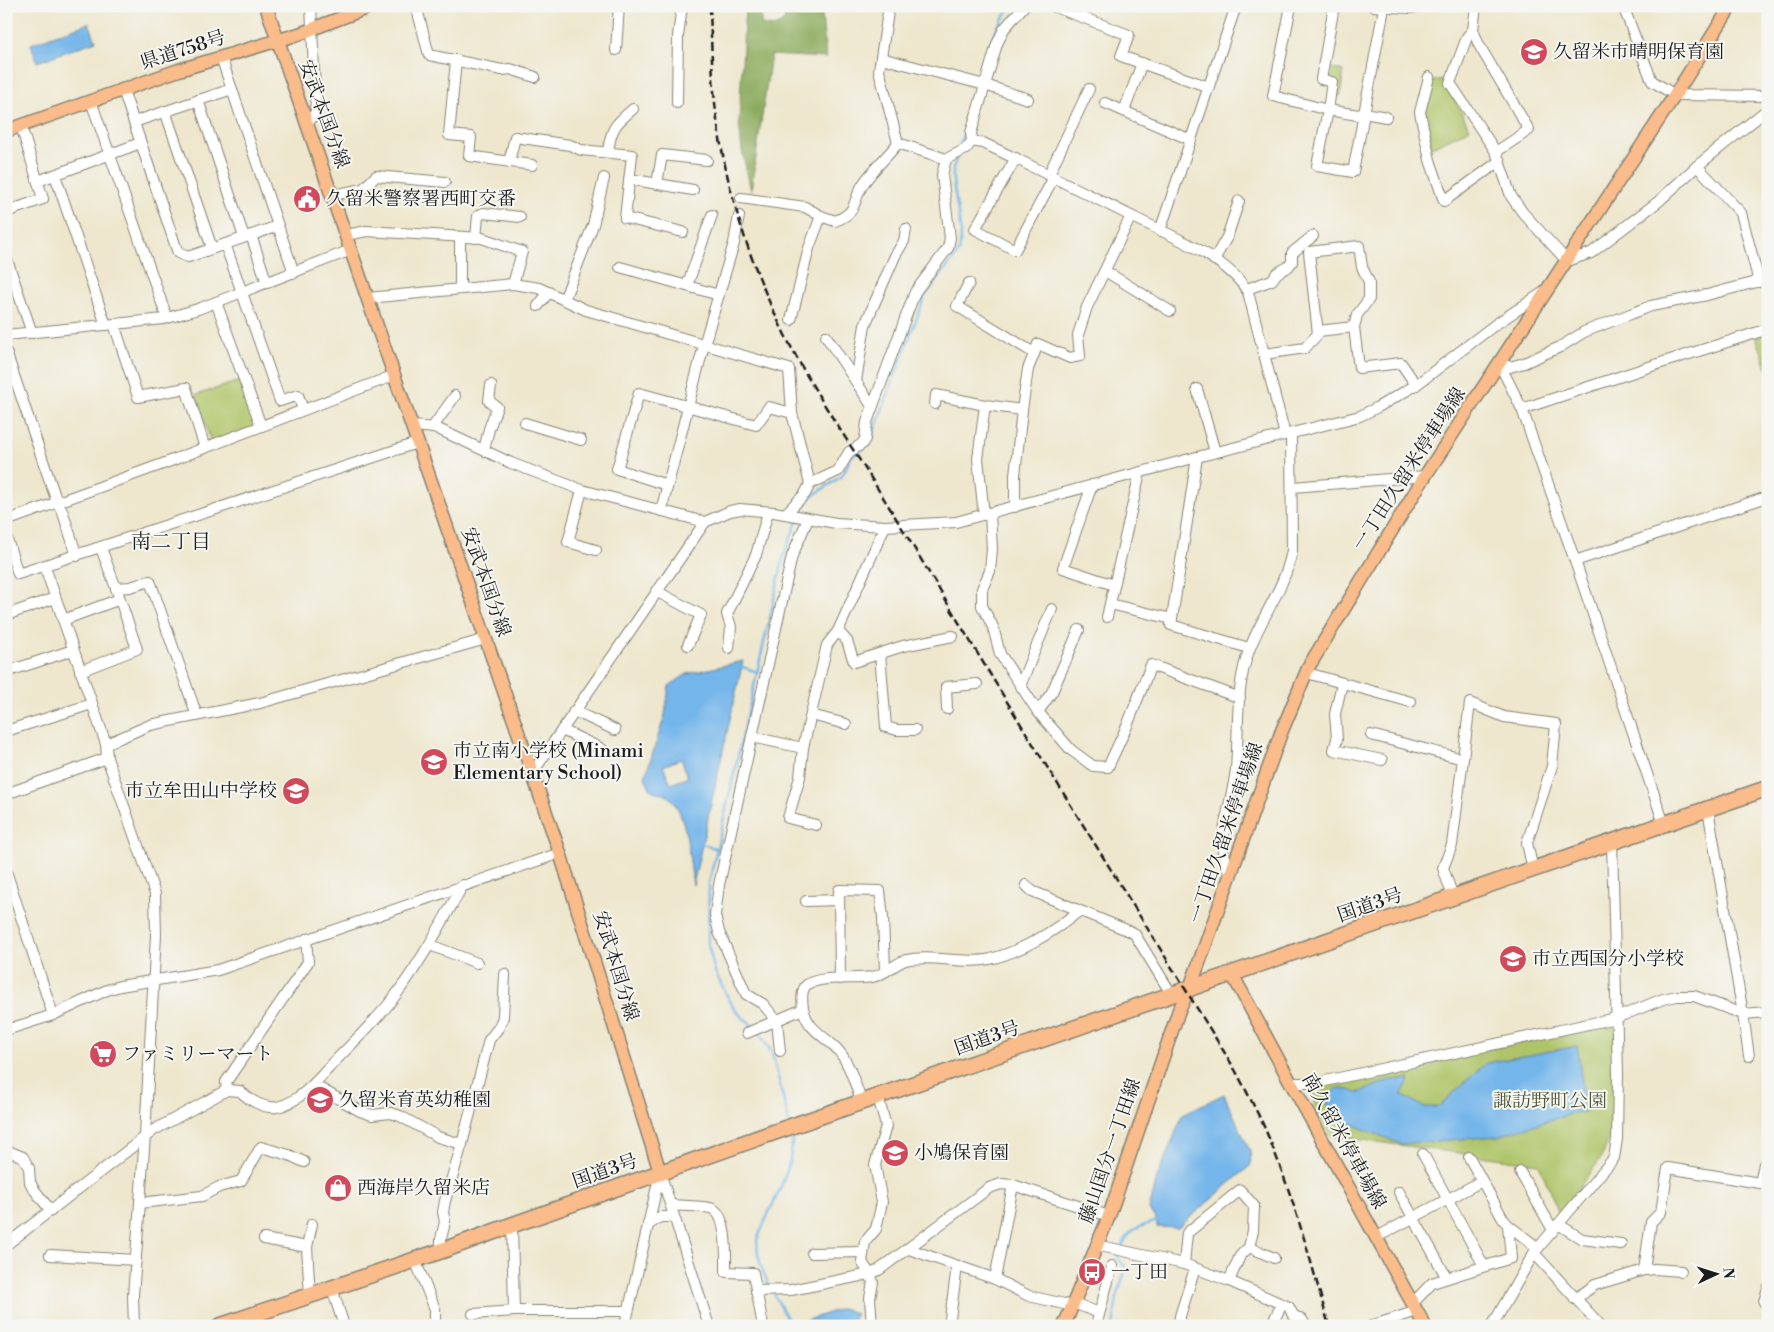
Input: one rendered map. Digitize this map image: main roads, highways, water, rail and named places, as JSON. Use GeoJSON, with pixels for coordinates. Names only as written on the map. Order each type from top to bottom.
{"type":"FeatureCollection","features":[{"type":"Feature","properties":{"kind":"highway","name":"国道3号"},"geometry":{"type":"LineString","coordinates":[[220,1326],[441,1252],[660,1172],[1768,788]]}},
{"type":"Feature","properties":{"kind":"main road","name":"安武本国分線"},"geometry":{"type":"LineString","coordinates":[[266,6],[533,772],[560,852],[660,1172]]}},
{"type":"Feature","properties":{"kind":"main road","name":"県道758号"},"geometry":{"type":"LineString","coordinates":[[6,131],[221,57],[312,29],[372,6]]}},
{"type":"Feature","properties":{"kind":"main road","name":"一丁田久留米停車場線"},"geometry":{"type":"LineString","coordinates":[[1190,988],[1281,733],[1307,673],[1375,556],[1425,476],[1675,96],[1731,6]]}},
{"type":"Feature","properties":{"kind":"main road","name":"南久留米停車場線"},"geometry":{"type":"LineString","coordinates":[[1232,974],[1426,1326]]}},
{"type":"Feature","properties":{"kind":"main road","name":"藤山国分一丁田線"},"geometry":{"type":"LineString","coordinates":[[1064,1326],[1109,1216],[1179,1010],[1190,988]]}},
{"type":"Feature","properties":{"kind":"water"},"geometry":{"type":"Polygon","coordinates":[[[89,23],[96,41],[37,62],[31,44],[89,23]]]}},
{"type":"Feature","properties":{"kind":"water"},"geometry":{"type":"Polygon","coordinates":[[[743,661],[693,885],[686,836],[679,811],[666,795],[651,790],[645,777],[665,715],[669,686],[687,674],[743,661]],[[681,759],[663,766],[671,784],[688,777],[681,759]]]}},
{"type":"Feature","properties":{"kind":"water"},"geometry":{"type":"Polygon","coordinates":[[[1577,1046],[1586,1112],[1577,1112],[1498,1136],[1401,1144],[1331,1116],[1327,1101],[1336,1088],[1360,1092],[1389,1080],[1410,1079],[1401,1095],[1425,1107],[1438,1107],[1486,1063],[1577,1046]]]}},
{"type":"Feature","properties":{"kind":"water"},"geometry":{"type":"Polygon","coordinates":[[[1224,1094],[1250,1151],[1251,1165],[1178,1228],[1157,1227],[1157,1221],[1149,1210],[1157,1178],[1183,1114],[1224,1094]]]}},
{"type":"Feature","properties":{"kind":"water"},"geometry":{"type":"Polygon","coordinates":[[[843,1308],[856,1314],[849,1326],[794,1326],[795,1324],[843,1308]]]}},
{"type":"Feature","properties":{"kind":"waterway"},"geometry":{"type":"LineString","coordinates":[[979,79],[991,41],[1012,6]]}},
{"type":"Feature","properties":{"kind":"waterway"},"geometry":{"type":"LineString","coordinates":[[959,149],[977,85]]}},
{"type":"Feature","properties":{"kind":"waterway"},"geometry":{"type":"LineString","coordinates":[[800,514],[811,497],[842,476],[852,456],[869,445],[925,296],[959,252],[961,233],[953,181],[953,168],[957,157]]}},
{"type":"Feature","properties":{"kind":"waterway"},"geometry":{"type":"LineString","coordinates":[[755,1027],[733,1007],[715,972],[708,944],[709,883],[784,555],[798,519]]}},
{"type":"Feature","properties":{"kind":"waterway"},"geometry":{"type":"LineString","coordinates":[[742,667],[758,672]]}},
{"type":"Feature","properties":{"kind":"waterway"},"geometry":{"type":"LineString","coordinates":[[702,844],[718,849]]}},
{"type":"Feature","properties":{"kind":"waterway"},"geometry":{"type":"LineString","coordinates":[[758,1031],[772,1053],[789,1122]]}},
{"type":"Feature","properties":{"kind":"waterway"},"geometry":{"type":"LineString","coordinates":[[770,1287],[761,1265],[757,1241],[785,1175],[792,1147],[792,1132]]}},
{"type":"Feature","properties":{"kind":"waterway"},"geometry":{"type":"LineString","coordinates":[[1122,1247],[1128,1235],[1136,1229],[1158,1221]]}},
{"type":"Feature","properties":{"kind":"waterway"},"geometry":{"type":"LineString","coordinates":[[1113,1326],[1117,1297],[1126,1268],[1118,1258],[1120,1252]]}},
{"type":"Feature","properties":{"kind":"waterway"},"geometry":{"type":"LineString","coordinates":[[774,1294],[791,1326]]}},
{"type":"Feature","properties":{"kind":"railway"},"geometry":{"type":"LineString","coordinates":[[710,6],[715,103],[724,162],[739,221],[771,306],[821,399],[1238,1075],[1262,1122],[1282,1172],[1329,1326]]}},
{"type":"Feature","properties":{"kind":"place","name":"久留米市晴明保育園"},"geometry":{"type":"Point","coordinates":[1534,52]}},
{"type":"Feature","properties":{"kind":"place","name":"久留米警察署西町交番"},"geometry":{"type":"Point","coordinates":[307,199]}},
{"type":"Feature","properties":{"kind":"place","name":"市立南小学校 (Minami Elementary School)"},"geometry":{"type":"Point","coordinates":[434,762]}},
{"type":"Feature","properties":{"kind":"place","name":"市立牟田山中学校"},"geometry":{"type":"Point","coordinates":[296,791]}},
{"type":"Feature","properties":{"kind":"place","name":"市立西国分小学校"},"geometry":{"type":"Point","coordinates":[1513,959]}},
{"type":"Feature","properties":{"kind":"place","name":"ファミリーマート"},"geometry":{"type":"Point","coordinates":[103,1054]}},
{"type":"Feature","properties":{"kind":"place","name":"久留米育英幼稚園"},"geometry":{"type":"Point","coordinates":[320,1100]}},
{"type":"Feature","properties":{"kind":"place","name":"小鳩保育園"},"geometry":{"type":"Point","coordinates":[895,1153]}},
{"type":"Feature","properties":{"kind":"place","name":"西海岸久留米店"},"geometry":{"type":"Point","coordinates":[338,1188]}},
{"type":"Feature","properties":{"kind":"place","name":"一丁田"},"geometry":{"type":"Point","coordinates":[1092,1272]}},
{"type":"Feature","properties":{"kind":"district","name":"南二丁目"},"geometry":{"type":"Point","coordinates":[171,542]}},
{"type":"Feature","properties":{"kind":"park label","name":"諏訪野町公園"},"geometry":{"type":"Point","coordinates":[1550,1101]}}]}
